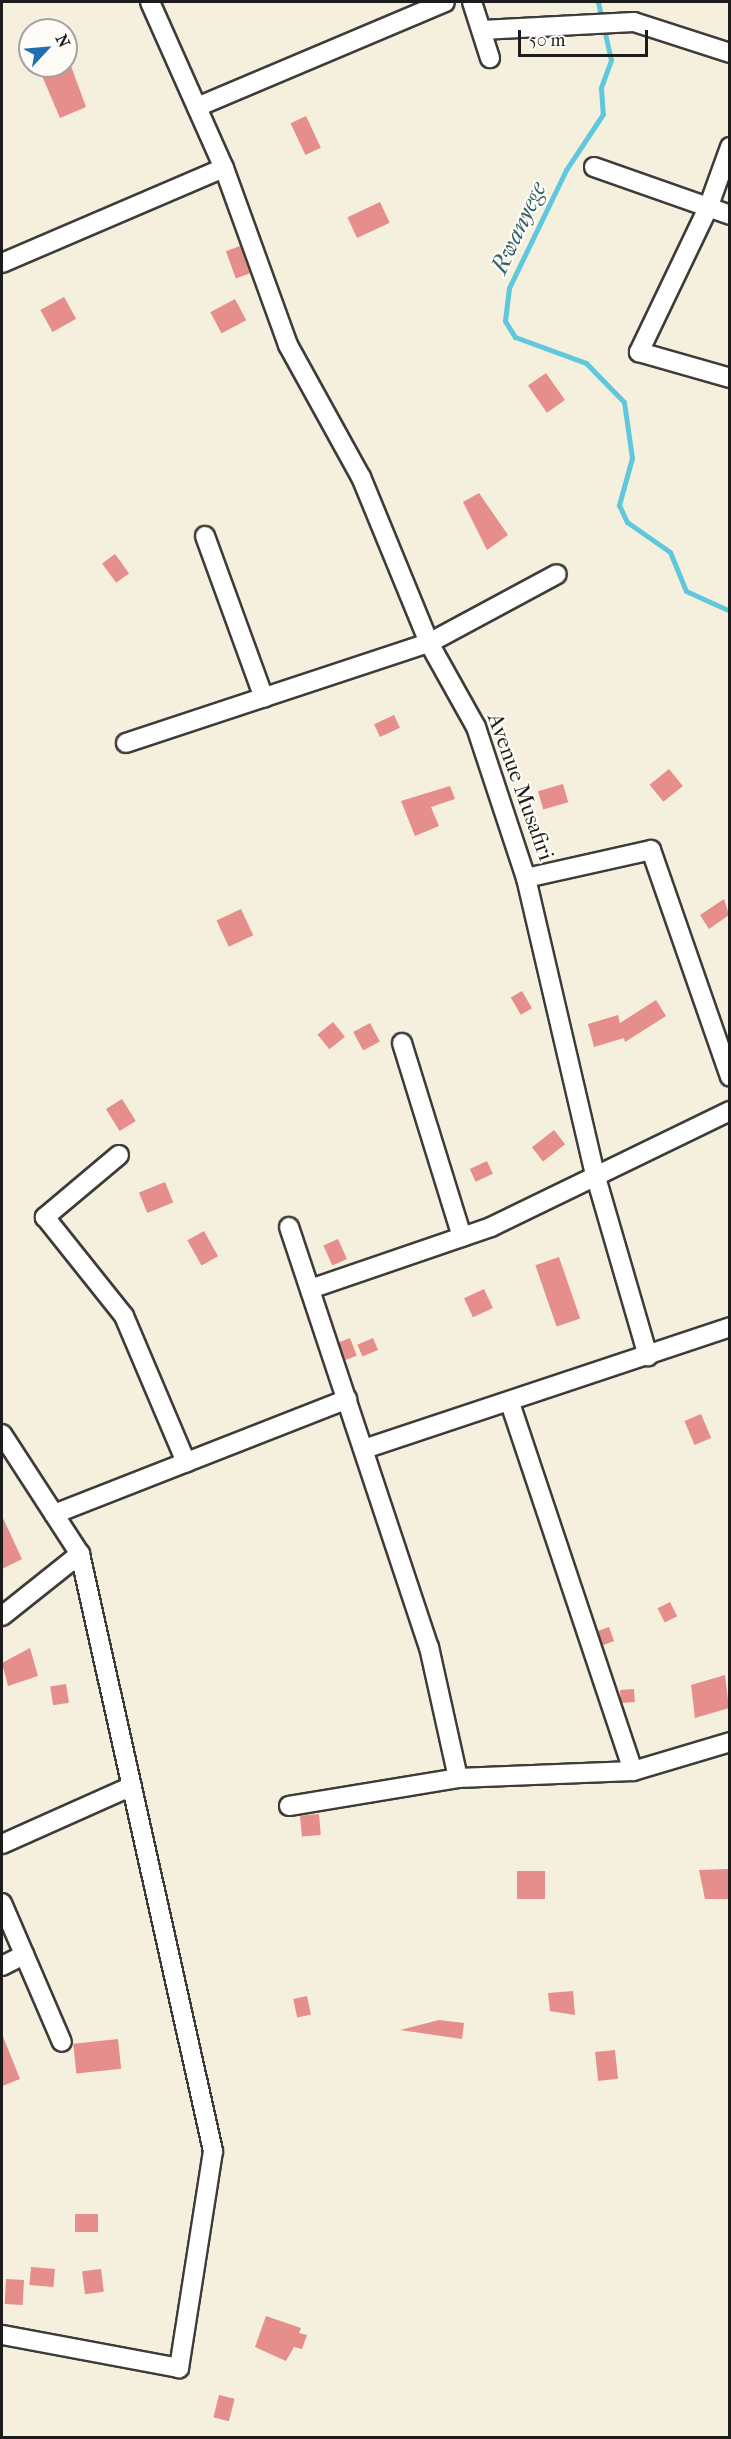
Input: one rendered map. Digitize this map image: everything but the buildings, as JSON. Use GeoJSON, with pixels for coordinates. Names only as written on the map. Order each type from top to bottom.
{"type":"FeatureCollection","features":[{"type":"Feature","properties":{"kind":"street","name":"Avenue Musafiri"},"geometry":{"type":"LineString","coordinates":[[150,2],[224,168],[288,345],[361,477],[429,644],[476,727],[526,878],[651,850],[729,1077]]}},
{"type":"Feature","properties":{"kind":"street"},"geometry":{"type":"LineString","coordinates":[[197,107],[445,2]]}},
{"type":"Feature","properties":{"kind":"street"},"geometry":{"type":"LineString","coordinates":[[472,2],[490,58]]}},
{"type":"Feature","properties":{"kind":"street"},"geometry":{"type":"LineString","coordinates":[[482,30],[634,22],[729,53]]}},
{"type":"Feature","properties":{"kind":"street"},"geometry":{"type":"LineString","coordinates":[[729,147],[708,208],[639,352],[729,378]]}},
{"type":"Feature","properties":{"kind":"street"},"geometry":{"type":"LineString","coordinates":[[594,167],[729,215]]}},
{"type":"Feature","properties":{"kind":"street"},"geometry":{"type":"LineString","coordinates":[[2,263],[224,168]]}},
{"type":"Feature","properties":{"kind":"street"},"geometry":{"type":"LineString","coordinates":[[205,536],[264,698]]}},
{"type":"Feature","properties":{"kind":"street"},"geometry":{"type":"LineString","coordinates":[[126,743],[429,644],[557,574]]}},
{"type":"Feature","properties":{"kind":"street"},"geometry":{"type":"LineString","coordinates":[[526,878],[595,1174],[648,1356]]}},
{"type":"Feature","properties":{"kind":"street"},"geometry":{"type":"LineString","coordinates":[[402,1043],[462,1237]]}},
{"type":"Feature","properties":{"kind":"street"},"geometry":{"type":"LineString","coordinates":[[310,1289],[462,1237],[729,1111]]}},
{"type":"Feature","properties":{"kind":"street"},"geometry":{"type":"LineString","coordinates":[[119,1155],[45,1217],[124,1316],[186,1462]]}},
{"type":"Feature","properties":{"kind":"street"},"geometry":{"type":"LineString","coordinates":[[289,1227],[429,1647],[458,1778]]}},
{"type":"Feature","properties":{"kind":"street"},"geometry":{"type":"LineString","coordinates":[[364,1449],[510,1403],[729,1327]]}},
{"type":"Feature","properties":{"kind":"street"},"geometry":{"type":"LineString","coordinates":[[54,1514],[347,1399]]}},
{"type":"Feature","properties":{"kind":"street"},"geometry":{"type":"LineString","coordinates":[[510,1403],[633,1771]]}},
{"type":"Feature","properties":{"kind":"street"},"geometry":{"type":"LineString","coordinates":[[2,1434],[80,1554],[213,2151],[179,2368],[2,2335]]}},
{"type":"Feature","properties":{"kind":"street"},"geometry":{"type":"LineString","coordinates":[[2,1616],[80,1554]]}},
{"type":"Feature","properties":{"kind":"street"},"geometry":{"type":"LineString","coordinates":[[289,1806],[458,1778],[633,1771],[729,1742]]}},
{"type":"Feature","properties":{"kind":"street"},"geometry":{"type":"LineString","coordinates":[[2,1844],[132,1786]]}},
{"type":"Feature","properties":{"kind":"street"},"geometry":{"type":"LineString","coordinates":[[2,1903],[62,2042]]}},
{"type":"Feature","properties":{"kind":"street"},"geometry":{"type":"LineString","coordinates":[[2,1966],[24,1955]]}},
{"type":"Feature","properties":{"kind":"waterway","name":"Rwanyege"},"geometry":{"type":"LineString","coordinates":[[598,2],[611,60],[601,88],[603,114],[566,170],[509,288],[505,321],[515,337],[586,363],[624,402],[632,458],[619,505],[627,522],[670,552],[686,591],[730,611]]}}]}
